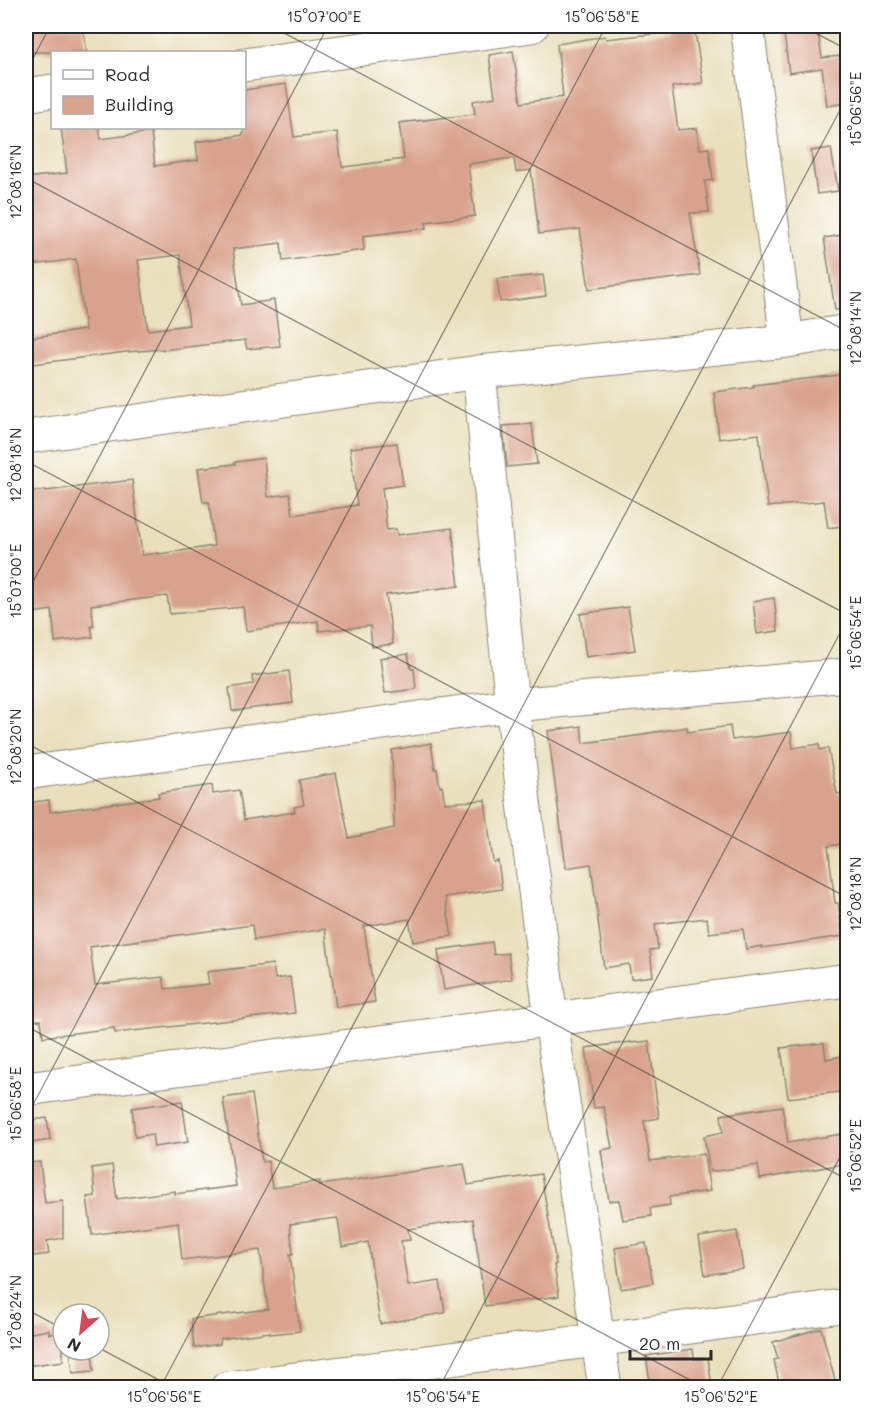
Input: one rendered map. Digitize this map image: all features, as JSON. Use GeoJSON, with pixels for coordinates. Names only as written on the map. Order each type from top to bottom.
{"type":"FeatureCollection","features":[{"type":"Feature","properties":{"kind":"street"},"geometry":{"type":"LineString","coordinates":[[246,65],[532,26]]}},
{"type":"Feature","properties":{"kind":"street"},"geometry":{"type":"LineString","coordinates":[[747,26],[787,341]]}},
{"type":"Feature","properties":{"kind":"street"},"geometry":{"type":"LineString","coordinates":[[26,95],[51,91]]}},
{"type":"Feature","properties":{"kind":"street"},"geometry":{"type":"LineString","coordinates":[[26,437],[479,372],[787,341],[848,331]]}},
{"type":"Feature","properties":{"kind":"street"},"geometry":{"type":"LineString","coordinates":[[479,372],[512,705],[551,1020],[605,1388]]}},
{"type":"Feature","properties":{"kind":"street"},"geometry":{"type":"LineString","coordinates":[[26,773],[512,705],[848,675]]}},
{"type":"Feature","properties":{"kind":"street"},"geometry":{"type":"LineString","coordinates":[[26,1089],[848,980]]}},
{"type":"Feature","properties":{"kind":"street"},"geometry":{"type":"LineString","coordinates":[[227,1388],[848,1305]]}},
{"type":"Feature","properties":{"kind":"building"},"geometry":{"type":"Polygon","coordinates":[[[26,26],[83,26],[87,51],[26,52],[26,26]]]}},
{"type":"Feature","properties":{"kind":"building"},"geometry":{"type":"Polygon","coordinates":[[[670,26],[694,26],[703,83],[672,87],[678,130],[697,128],[700,149],[709,148],[713,180],[705,181],[709,212],[690,213],[700,275],[589,289],[580,229],[539,234],[531,170],[516,172],[514,158],[468,164],[475,216],[426,222],[427,228],[363,236],[364,250],[283,261],[281,243],[233,249],[241,305],[274,300],[280,346],[247,349],[245,340],[26,365],[26,338],[85,330],[76,259],[26,266],[26,178],[67,173],[61,129],[99,129],[101,139],[151,132],[155,166],[198,160],[196,142],[243,135],[246,129],[246,90],[286,84],[294,137],[337,132],[344,167],[404,159],[399,123],[475,114],[473,101],[495,97],[489,55],[513,51],[521,103],[563,97],[557,44],[605,36],[606,39],[671,32],[670,26]],[[180,255],[138,260],[148,330],[189,325],[180,255]]]}},
{"type":"Feature","properties":{"kind":"building"},"geometry":{"type":"Polygon","coordinates":[[[783,26],[817,26],[822,58],[848,55],[848,103],[827,106],[822,68],[789,73],[783,26]]]}},
{"type":"Feature","properties":{"kind":"building"},"geometry":{"type":"Polygon","coordinates":[[[831,148],[838,191],[817,194],[811,151],[831,148]]]}},
{"type":"Feature","properties":{"kind":"building"},"geometry":{"type":"Polygon","coordinates":[[[848,234],[848,309],[835,310],[824,238],[848,234]]]}},
{"type":"Feature","properties":{"kind":"building"},"geometry":{"type":"Polygon","coordinates":[[[543,275],[546,296],[500,302],[497,279],[543,275]]]}},
{"type":"Feature","properties":{"kind":"building"},"geometry":{"type":"Polygon","coordinates":[[[848,374],[848,525],[828,528],[824,501],[768,507],[759,434],[719,439],[714,392],[848,374]]]}},
{"type":"Feature","properties":{"kind":"building"},"geometry":{"type":"Polygon","coordinates":[[[532,424],[537,464],[507,467],[503,426],[532,424]]]}},
{"type":"Feature","properties":{"kind":"building"},"geometry":{"type":"Polygon","coordinates":[[[397,443],[403,485],[382,488],[387,530],[396,529],[397,535],[452,528],[459,586],[386,595],[393,644],[372,647],[370,626],[319,631],[318,621],[246,631],[243,607],[170,614],[167,596],[91,605],[93,637],[55,642],[52,610],[26,614],[26,557],[30,557],[26,492],[132,480],[142,555],[159,554],[214,546],[209,502],[203,502],[198,468],[264,458],[268,497],[290,494],[293,515],[357,505],[350,448],[397,443]]]}},
{"type":"Feature","properties":{"kind":"building"},"geometry":{"type":"Polygon","coordinates":[[[774,598],[778,631],[757,634],[753,601],[774,598]]]}},
{"type":"Feature","properties":{"kind":"building"},"geometry":{"type":"Polygon","coordinates":[[[628,607],[635,650],[586,657],[580,614],[628,607]]]}},
{"type":"Feature","properties":{"kind":"building"},"geometry":{"type":"Polygon","coordinates":[[[408,654],[411,669],[414,669],[416,689],[385,693],[380,658],[408,654]]]}},
{"type":"Feature","properties":{"kind":"building"},"geometry":{"type":"Polygon","coordinates":[[[289,671],[293,703],[232,711],[229,688],[253,684],[252,676],[289,671]]]}},
{"type":"Feature","properties":{"kind":"building"},"geometry":{"type":"Polygon","coordinates":[[[581,726],[583,743],[687,727],[688,732],[730,726],[732,740],[791,732],[793,748],[819,744],[820,750],[828,748],[837,794],[848,792],[848,843],[828,846],[835,903],[838,903],[843,936],[746,949],[743,929],[709,933],[707,918],[655,924],[658,949],[650,950],[653,976],[631,979],[629,964],[604,968],[591,864],[566,868],[548,731],[581,726]]]}},
{"type":"Feature","properties":{"kind":"building"},"geometry":{"type":"Polygon","coordinates":[[[431,743],[435,769],[437,769],[440,787],[442,786],[445,803],[485,800],[493,862],[498,861],[502,889],[445,897],[452,936],[413,942],[409,919],[364,926],[375,1002],[336,1007],[325,929],[254,940],[252,925],[90,947],[95,985],[163,977],[165,989],[209,984],[207,972],[273,964],[275,979],[290,977],[295,1013],[115,1033],[114,1028],[43,1037],[41,1020],[26,1021],[26,803],[49,800],[50,812],[159,797],[158,793],[212,785],[213,794],[239,790],[244,820],[295,812],[294,807],[304,805],[299,780],[336,773],[349,838],[394,828],[392,750],[431,743]]]}},
{"type":"Feature","properties":{"kind":"building"},"geometry":{"type":"Polygon","coordinates":[[[492,942],[494,955],[508,953],[512,979],[444,990],[438,950],[492,942]]]}},
{"type":"Feature","properties":{"kind":"building"},"geometry":{"type":"Polygon","coordinates":[[[649,1041],[659,1118],[644,1121],[650,1161],[704,1154],[710,1191],[669,1197],[670,1205],[650,1208],[651,1216],[623,1220],[619,1200],[609,1201],[601,1150],[612,1148],[604,1107],[594,1108],[586,1048],[649,1041]]]}},
{"type":"Feature","properties":{"kind":"building"},"geometry":{"type":"Polygon","coordinates":[[[824,1043],[826,1059],[848,1055],[848,1091],[788,1098],[781,1048],[824,1043]]]}},
{"type":"Feature","properties":{"kind":"building"},"geometry":{"type":"Polygon","coordinates":[[[252,1094],[262,1162],[268,1161],[272,1188],[320,1181],[320,1185],[464,1164],[468,1185],[541,1174],[559,1296],[485,1306],[473,1219],[408,1229],[410,1240],[401,1241],[408,1286],[440,1281],[445,1313],[380,1324],[368,1242],[342,1247],[337,1218],[290,1224],[293,1254],[290,1254],[300,1331],[270,1334],[270,1332],[220,1339],[220,1344],[194,1348],[191,1319],[268,1309],[260,1250],[182,1260],[178,1222],[92,1235],[87,1197],[95,1196],[92,1168],[112,1165],[117,1199],[236,1186],[223,1098],[252,1094]]]}},
{"type":"Feature","properties":{"kind":"building"},"geometry":{"type":"Polygon","coordinates":[[[182,1101],[188,1142],[154,1147],[152,1134],[135,1137],[132,1108],[182,1101]]]}},
{"type":"Feature","properties":{"kind":"building"},"geometry":{"type":"Polygon","coordinates":[[[782,1106],[788,1143],[848,1133],[848,1163],[760,1179],[758,1165],[710,1172],[704,1136],[723,1132],[721,1115],[782,1106]]]}},
{"type":"Feature","properties":{"kind":"building"},"geometry":{"type":"Polygon","coordinates":[[[47,1118],[50,1140],[26,1144],[26,1121],[47,1118]]]}},
{"type":"Feature","properties":{"kind":"building"},"geometry":{"type":"Polygon","coordinates":[[[40,1162],[45,1203],[63,1201],[63,1238],[47,1241],[49,1254],[26,1257],[26,1163],[40,1162]]]}},
{"type":"Feature","properties":{"kind":"building"},"geometry":{"type":"Polygon","coordinates":[[[737,1231],[743,1269],[705,1275],[699,1237],[737,1231]]]}},
{"type":"Feature","properties":{"kind":"building"},"geometry":{"type":"Polygon","coordinates":[[[646,1243],[653,1283],[621,1289],[615,1248],[646,1243]]]}},
{"type":"Feature","properties":{"kind":"building"},"geometry":{"type":"Polygon","coordinates":[[[821,1328],[837,1388],[780,1388],[774,1360],[778,1359],[773,1342],[821,1328]]]}},
{"type":"Feature","properties":{"kind":"building"},"geometry":{"type":"Polygon","coordinates":[[[49,1330],[51,1362],[56,1362],[26,1366],[26,1334],[49,1330]]]}},
{"type":"Feature","properties":{"kind":"building"},"geometry":{"type":"Polygon","coordinates":[[[693,1349],[694,1359],[708,1358],[712,1388],[651,1388],[646,1356],[693,1349]]]}},
{"type":"Feature","properties":{"kind":"building"},"geometry":{"type":"Polygon","coordinates":[[[72,1362],[93,1362],[94,1371],[73,1373],[72,1362]]]}}]}
